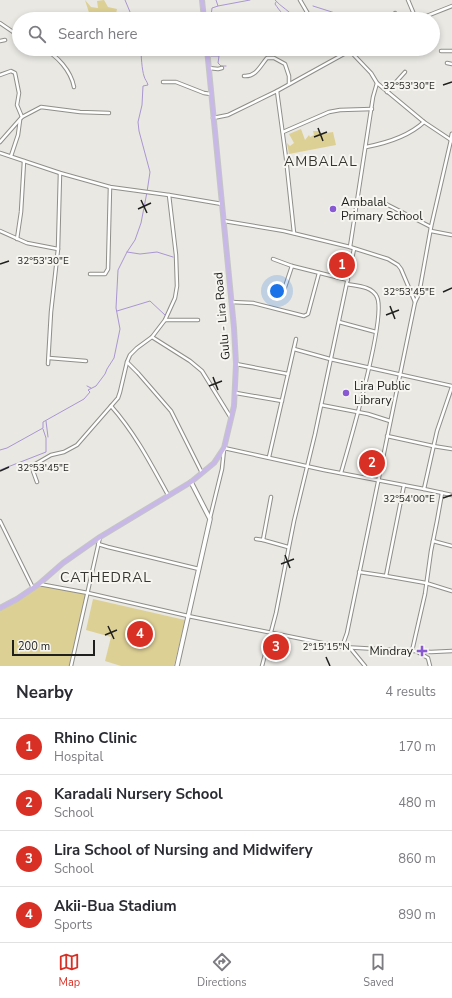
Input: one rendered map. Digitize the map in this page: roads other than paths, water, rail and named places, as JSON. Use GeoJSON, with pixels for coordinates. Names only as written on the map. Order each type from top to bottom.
{"type":"FeatureCollection","features":[{"type":"Feature","properties":{"kind":"main road"},"geometry":{"type":"LineString","coordinates":[[202,0],[203,12]]}},
{"type":"Feature","properties":{"kind":"main road","name":"Gulu - Lira Road"},"geometry":{"type":"LineString","coordinates":[[0,608],[40,584],[75,554],[100,537],[191,482],[214,463],[224,448],[236,393],[236,364],[224,221],[207,56]]}},
{"type":"Feature","properties":{"kind":"main road"},"geometry":{"type":"LineString","coordinates":[[177,666],[210,519],[191,482]]}},
{"type":"Feature","properties":{"kind":"street"},"geometry":{"type":"LineString","coordinates":[[300,0],[307,12]]}},
{"type":"Feature","properties":{"kind":"street"},"geometry":{"type":"LineString","coordinates":[[408,0],[415,12]]}},
{"type":"Feature","properties":{"kind":"street"},"geometry":{"type":"LineString","coordinates":[[437,12],[452,6]]}},
{"type":"Feature","properties":{"kind":"street"},"geometry":{"type":"LineString","coordinates":[[0,23],[12,31]]}},
{"type":"Feature","properties":{"kind":"street"},"geometry":{"type":"LineString","coordinates":[[0,41],[5,40]]}},
{"type":"Feature","properties":{"kind":"street"},"geometry":{"type":"LineString","coordinates":[[440,51],[452,51]]}},
{"type":"Feature","properties":{"kind":"street"},"geometry":{"type":"LineString","coordinates":[[54,56],[68,72],[74,87]]}},
{"type":"Feature","properties":{"kind":"street"},"geometry":{"type":"LineString","coordinates":[[213,118],[228,115],[277,91],[340,56]]}},
{"type":"Feature","properties":{"kind":"street"},"geometry":{"type":"LineString","coordinates":[[357,56],[377,83],[424,122],[451,141]]}},
{"type":"Feature","properties":{"kind":"street"},"geometry":{"type":"LineString","coordinates":[[244,76],[249,76],[256,73],[266,59],[270,57],[285,64],[289,84]]}},
{"type":"Feature","properties":{"kind":"street"},"geometry":{"type":"LineString","coordinates":[[447,64],[452,64]]}},
{"type":"Feature","properties":{"kind":"street"},"geometry":{"type":"LineString","coordinates":[[208,68],[221,69]]}},
{"type":"Feature","properties":{"kind":"street"},"geometry":{"type":"LineString","coordinates":[[0,75],[11,71],[15,73],[19,93],[17,105],[21,118],[18,135],[11,156]]}},
{"type":"Feature","properties":{"kind":"street"},"geometry":{"type":"LineString","coordinates":[[387,92],[405,72]]}},
{"type":"Feature","properties":{"kind":"street"},"geometry":{"type":"LineString","coordinates":[[163,82],[176,82],[204,93],[211,94]]}},
{"type":"Feature","properties":{"kind":"street"},"geometry":{"type":"LineString","coordinates":[[350,247],[377,83]]}},
{"type":"Feature","properties":{"kind":"street"},"geometry":{"type":"LineString","coordinates":[[277,91],[294,233]]}},
{"type":"Feature","properties":{"kind":"street"},"geometry":{"type":"LineString","coordinates":[[0,142],[21,118],[41,107],[80,112],[109,113]]}},
{"type":"Feature","properties":{"kind":"street"},"geometry":{"type":"LineString","coordinates":[[283,132],[329,112],[340,110],[372,109]]}},
{"type":"Feature","properties":{"kind":"street"},"geometry":{"type":"LineString","coordinates":[[366,147],[383,143],[412,132],[424,122]]}},
{"type":"Feature","properties":{"kind":"street"},"geometry":{"type":"LineString","coordinates":[[342,647],[346,637],[415,302],[419,294],[431,229],[452,134]]}},
{"type":"Feature","properties":{"kind":"street"},"geometry":{"type":"LineString","coordinates":[[0,153],[60,173],[110,187],[169,194],[222,204]]}},
{"type":"Feature","properties":{"kind":"street"},"geometry":{"type":"LineString","coordinates":[[17,239],[21,212],[24,161]]}},
{"type":"Feature","properties":{"kind":"street"},"geometry":{"type":"LineString","coordinates":[[48,364],[51,312],[58,248],[60,173]]}},
{"type":"Feature","properties":{"kind":"street"},"geometry":{"type":"LineString","coordinates":[[90,274],[105,274],[108,269],[110,187]]}},
{"type":"Feature","properties":{"kind":"street"},"geometry":{"type":"LineString","coordinates":[[38,482],[32,471],[32,466],[50,455],[64,452],[77,445],[111,406],[120,392],[126,362],[132,352],[152,336],[165,320],[175,298],[177,286],[169,194]]}},
{"type":"Feature","properties":{"kind":"street"},"geometry":{"type":"LineString","coordinates":[[357,200],[386,204],[431,229],[452,235]]}},
{"type":"Feature","properties":{"kind":"street"},"geometry":{"type":"LineString","coordinates":[[224,221],[294,233],[387,258],[398,265],[404,275],[415,302]]}},
{"type":"Feature","properties":{"kind":"street"},"geometry":{"type":"LineString","coordinates":[[0,231],[30,244],[58,248]]}},
{"type":"Feature","properties":{"kind":"street"},"geometry":{"type":"LineString","coordinates":[[262,666],[271,633],[288,547],[321,405],[354,249]]}},
{"type":"Feature","properties":{"kind":"street"},"geometry":{"type":"LineString","coordinates":[[273,259],[292,266],[348,280]]}},
{"type":"Feature","properties":{"kind":"street"},"geometry":{"type":"LineString","coordinates":[[283,293],[292,266]]}},
{"type":"Feature","properties":{"kind":"street"},"geometry":{"type":"LineString","coordinates":[[231,302],[253,303],[304,316],[308,314],[320,273]]}},
{"type":"Feature","properties":{"kind":"street"},"geometry":{"type":"LineString","coordinates":[[341,473],[358,411],[376,332],[379,310],[378,298],[371,290],[347,284]]}},
{"type":"Feature","properties":{"kind":"street"},"geometry":{"type":"LineString","coordinates":[[412,293],[419,294]]}},
{"type":"Feature","properties":{"kind":"street"},"geometry":{"type":"LineString","coordinates":[[165,320],[198,320]]}},
{"type":"Feature","properties":{"kind":"street"},"geometry":{"type":"LineString","coordinates":[[339,322],[376,332]]}},
{"type":"Feature","properties":{"kind":"street"},"geometry":{"type":"LineString","coordinates":[[152,336],[190,361],[202,371],[231,419]]}},
{"type":"Feature","properties":{"kind":"street"},"geometry":{"type":"LineString","coordinates":[[269,458],[296,339]]}},
{"type":"Feature","properties":{"kind":"street"},"geometry":{"type":"LineString","coordinates":[[294,349],[330,359],[452,387],[442,413],[424,489]]}},
{"type":"Feature","properties":{"kind":"street"},"geometry":{"type":"LineString","coordinates":[[49,358],[86,361]]}},
{"type":"Feature","properties":{"kind":"street"},"geometry":{"type":"LineString","coordinates":[[126,362],[138,373],[171,411],[202,473]]}},
{"type":"Feature","properties":{"kind":"street"},"geometry":{"type":"LineString","coordinates":[[236,364],[288,374]]}},
{"type":"Feature","properties":{"kind":"street"},"geometry":{"type":"LineString","coordinates":[[236,393],[282,401]]}},
{"type":"Feature","properties":{"kind":"street"},"geometry":{"type":"LineString","coordinates":[[321,405],[358,411],[390,421]]}},
{"type":"Feature","properties":{"kind":"street"},"geometry":{"type":"LineString","coordinates":[[111,406],[129,427],[168,495]]}},
{"type":"Feature","properties":{"kind":"street"},"geometry":{"type":"LineString","coordinates":[[387,436],[452,449]]}},
{"type":"Feature","properties":{"kind":"street"},"geometry":{"type":"LineString","coordinates":[[210,519],[222,469],[224,448],[451,495],[452,500]]}},
{"type":"Feature","properties":{"kind":"street"},"geometry":{"type":"LineString","coordinates":[[386,576],[404,485]]}},
{"type":"Feature","properties":{"kind":"street"},"geometry":{"type":"LineString","coordinates":[[414,651],[442,493]]}},
{"type":"Feature","properties":{"kind":"street"},"geometry":{"type":"LineString","coordinates":[[263,540],[271,497]]}},
{"type":"Feature","properties":{"kind":"street"},"geometry":{"type":"LineString","coordinates":[[0,521],[33,588]]}},
{"type":"Feature","properties":{"kind":"street"},"geometry":{"type":"LineString","coordinates":[[70,666],[100,537]]}},
{"type":"Feature","properties":{"kind":"street"},"geometry":{"type":"LineString","coordinates":[[256,539],[288,547]]}},
{"type":"Feature","properties":{"kind":"street"},"geometry":{"type":"LineString","coordinates":[[433,541],[452,546]]}},
{"type":"Feature","properties":{"kind":"street"},"geometry":{"type":"LineString","coordinates":[[98,544],[198,569]]}},
{"type":"Feature","properties":{"kind":"street"},"geometry":{"type":"LineString","coordinates":[[359,572],[426,584],[452,591]]}},
{"type":"Feature","properties":{"kind":"street"},"geometry":{"type":"LineString","coordinates":[[40,584],[342,647],[431,652],[452,651]]}},
{"type":"Feature","properties":{"kind":"street"},"geometry":{"type":"LineString","coordinates":[[351,648],[365,666]]}},
{"type":"Feature","properties":{"kind":"street"},"geometry":{"type":"LineString","coordinates":[[414,651],[428,658],[430,666]]}},
{"type":"Feature","properties":{"kind":"waterway"},"geometry":{"type":"LineString","coordinates":[[125,0],[130,12]]}},
{"type":"Feature","properties":{"kind":"waterway"},"geometry":{"type":"LineString","coordinates":[[212,12],[212,8],[218,6],[216,0]]}},
{"type":"Feature","properties":{"kind":"waterway"},"geometry":{"type":"LineString","coordinates":[[218,6],[250,0]]}},
{"type":"Feature","properties":{"kind":"waterway"},"geometry":{"type":"LineString","coordinates":[[275,0],[289,12]]}},
{"type":"Feature","properties":{"kind":"waterway"},"geometry":{"type":"LineString","coordinates":[[276,2],[275,4],[281,12]]}},
{"type":"Feature","properties":{"kind":"waterway"},"geometry":{"type":"LineString","coordinates":[[313,6],[332,12]]}},
{"type":"Feature","properties":{"kind":"waterway"},"geometry":{"type":"LineString","coordinates":[[0,450],[7,448],[43,428],[43,422],[84,399],[90,392],[88,390],[96,386],[105,374],[114,358],[120,329],[116,308],[118,270],[135,240],[141,223],[150,172],[138,122],[142,105],[143,86],[148,85],[143,73],[142,56]]}},
{"type":"Feature","properties":{"kind":"waterway"},"geometry":{"type":"LineString","coordinates":[[211,56],[219,56]]}},
{"type":"Feature","properties":{"kind":"waterway"},"geometry":{"type":"LineString","coordinates":[[219,56],[218,63],[221,66],[226,66]]}},
{"type":"Feature","properties":{"kind":"waterway"},"geometry":{"type":"LineString","coordinates":[[127,252],[140,254],[157,252],[173,257]]}},
{"type":"Feature","properties":{"kind":"waterway"},"geometry":{"type":"LineString","coordinates":[[117,311],[150,301],[165,315]]}},
{"type":"Feature","properties":{"kind":"waterway"},"geometry":{"type":"LineString","coordinates":[[87,386],[91,388]]}},
{"type":"Feature","properties":{"kind":"waterway"},"geometry":{"type":"LineString","coordinates":[[46,421],[48,437]]}},
{"type":"Feature","properties":{"kind":"waterway"},"geometry":{"type":"LineString","coordinates":[[0,470],[46,452],[46,438],[43,429]]}},
{"type":"Feature","properties":{"kind":"place","name":"Ambalal Primary School"},"geometry":{"type":"Point","coordinates":[333,209]}},
{"type":"Feature","properties":{"kind":"place","name":"Rhino Clinic"},"geometry":{"type":"Point","coordinates":[342,265]}},
{"type":"Feature","properties":{"kind":"place","name":"Lira Public Library"},"geometry":{"type":"Point","coordinates":[346,393]}},
{"type":"Feature","properties":{"kind":"place","name":"Karadali Nursery School"},"geometry":{"type":"Point","coordinates":[372,463]}},
{"type":"Feature","properties":{"kind":"place","name":"Akii-Bua Stadium"},"geometry":{"type":"Point","coordinates":[140,634]}},
{"type":"Feature","properties":{"kind":"place","name":"Lira School of Nursing and Midwifery"},"geometry":{"type":"Point","coordinates":[276,647]}},
{"type":"Feature","properties":{"kind":"place","name":"Mindray"},"geometry":{"type":"Point","coordinates":[422,651]}},
{"type":"Feature","properties":{"kind":"district","name":"AMBALAL"},"geometry":{"type":"Point","coordinates":[321,161]}},
{"type":"Feature","properties":{"kind":"district","name":"CATHEDRAL"},"geometry":{"type":"Point","coordinates":[106,577]}}]}
